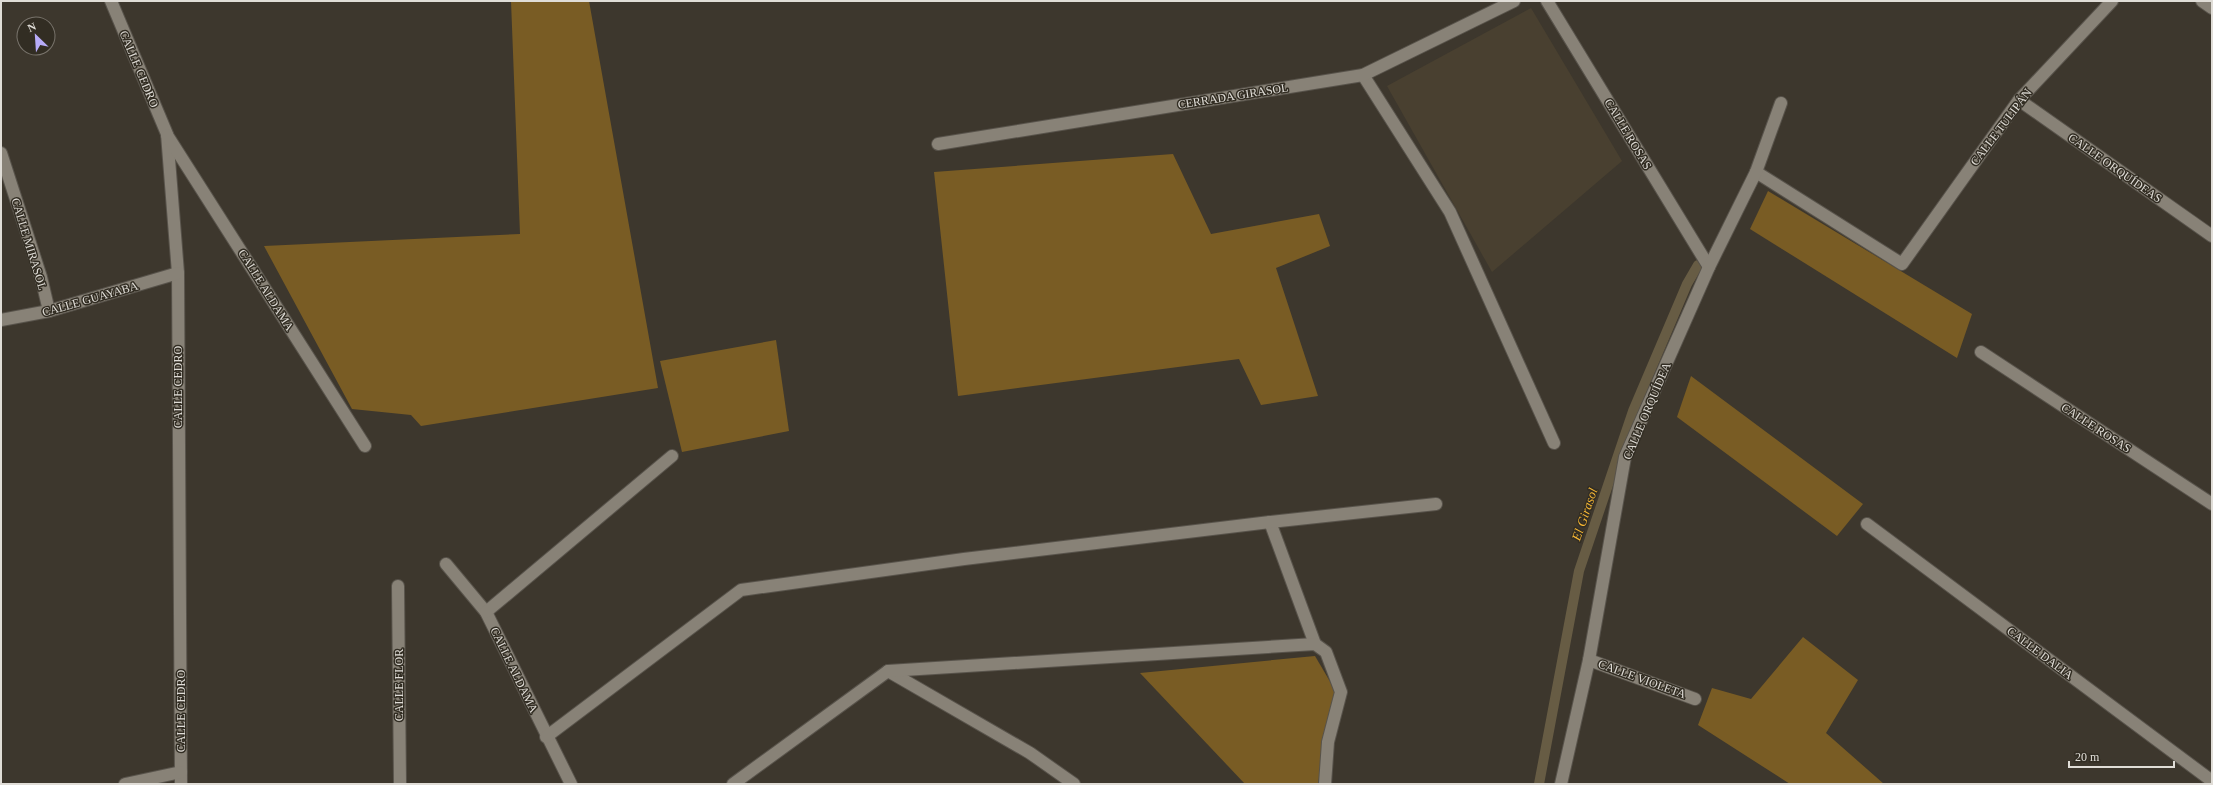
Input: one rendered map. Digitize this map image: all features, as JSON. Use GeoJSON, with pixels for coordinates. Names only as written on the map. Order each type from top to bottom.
{"type":"FeatureCollection","features":[{"type":"Feature","properties":{"kind":"street","name":"CALLE CEDRO"},"geometry":{"type":"LineString","coordinates":[[111,1],[167,134],[178,273],[181,784]]}},
{"type":"Feature","properties":{"kind":"street","name":"CERRADA GIRASOL"},"geometry":{"type":"LineString","coordinates":[[938,144],[1363,75],[1514,1]]}},
{"type":"Feature","properties":{"kind":"street","name":"CALLE ROSAS"},"geometry":{"type":"LineString","coordinates":[[1547,1],[1708,265]]}},
{"type":"Feature","properties":{"kind":"street","name":"CALLE TULIPÁN"},"geometry":{"type":"LineString","coordinates":[[1756,172],[1902,264],[2019,100],[2112,1]]}},
{"type":"Feature","properties":{"kind":"street"},"geometry":{"type":"LineString","coordinates":[[2202,1],[2212,8]]}},
{"type":"Feature","properties":{"kind":"street"},"geometry":{"type":"LineString","coordinates":[[1363,75],[1450,212],[1554,443]]}},
{"type":"Feature","properties":{"kind":"street","name":"CALLE ORQUÍDEAS"},"geometry":{"type":"LineString","coordinates":[[2019,100],[2212,236]]}},
{"type":"Feature","properties":{"kind":"street","name":"CALLE ORQUÍDEA"},"geometry":{"type":"LineString","coordinates":[[1561,784],[1589,660],[1625,457],[1659,382],[1708,265],[1756,172],[1781,103]]}},
{"type":"Feature","properties":{"kind":"street","name":"CALLE ALDAMA"},"geometry":{"type":"LineString","coordinates":[[167,134],[365,446]]}},
{"type":"Feature","properties":{"kind":"street","name":"CALLE MIRASOL"},"geometry":{"type":"LineString","coordinates":[[1,153],[41,277],[49,311]]}},
{"type":"Feature","properties":{"kind":"street","name":"CALLE GUAYABA"},"geometry":{"type":"LineString","coordinates":[[1,320],[49,311],[178,273]]}},
{"type":"Feature","properties":{"kind":"street","name":"CALLE ROSAS"},"geometry":{"type":"LineString","coordinates":[[1981,352],[2212,504]]}},
{"type":"Feature","properties":{"kind":"street"},"geometry":{"type":"LineString","coordinates":[[486,612],[672,456]]}},
{"type":"Feature","properties":{"kind":"street"},"geometry":{"type":"LineString","coordinates":[[546,737],[741,590],[964,559],[1270,522],[1436,504]]}},
{"type":"Feature","properties":{"kind":"street"},"geometry":{"type":"LineString","coordinates":[[1270,522],[1315,644],[1326,652],[1341,692],[1328,742],[1325,784]]}},
{"type":"Feature","properties":{"kind":"street","name":"CALLE DALIA"},"geometry":{"type":"LineString","coordinates":[[1867,524],[2212,781]]}},
{"type":"Feature","properties":{"kind":"street","name":"CALLE ALDAMA"},"geometry":{"type":"LineString","coordinates":[[446,564],[486,612],[546,737],[571,784]]}},
{"type":"Feature","properties":{"kind":"street","name":"CALLE FLOR"},"geometry":{"type":"LineString","coordinates":[[398,586],[400,784]]}},
{"type":"Feature","properties":{"kind":"street"},"geometry":{"type":"LineString","coordinates":[[733,784],[888,671],[1315,644]]}},
{"type":"Feature","properties":{"kind":"street","name":"CALLE VIOLETA"},"geometry":{"type":"LineString","coordinates":[[1589,660],[1695,699]]}},
{"type":"Feature","properties":{"kind":"street"},"geometry":{"type":"LineString","coordinates":[[888,671],[1030,753],[1074,784]]}},
{"type":"Feature","properties":{"kind":"street"},"geometry":{"type":"LineString","coordinates":[[125,784],[181,772]]}},
{"type":"Feature","properties":{"kind":"shaded area"},"geometry":{"type":"Polygon","coordinates":[[[511,1],[589,1],[658,388],[421,426],[411,415],[352,409],[264,246],[520,234],[511,1]]]}},
{"type":"Feature","properties":{"kind":"shaded area"},"geometry":{"type":"Polygon","coordinates":[[[1531,8],[1622,161],[1492,272],[1387,86],[1531,8]]]}},
{"type":"Feature","properties":{"kind":"shaded area"},"geometry":{"type":"Polygon","coordinates":[[[1173,154],[1211,234],[1319,214],[1330,246],[1276,268],[1318,396],[1261,405],[1239,359],[958,396],[934,172],[1173,154]]]}},
{"type":"Feature","properties":{"kind":"shaded area"},"geometry":{"type":"Polygon","coordinates":[[[1768,191],[1972,314],[1957,358],[1750,229],[1768,191]]]}},
{"type":"Feature","properties":{"kind":"shaded area"},"geometry":{"type":"Polygon","coordinates":[[[776,340],[789,431],[682,452],[660,361],[776,340]]]}},
{"type":"Feature","properties":{"kind":"shaded area"},"geometry":{"type":"Polygon","coordinates":[[[1691,376],[1863,504],[1837,536],[1677,417],[1691,376]]]}},
{"type":"Feature","properties":{"kind":"shaded area"},"geometry":{"type":"Polygon","coordinates":[[[1803,637],[1858,680],[1826,733],[1884,784],[1790,784],[1698,725],[1712,688],[1751,699],[1803,637]]]}},
{"type":"Feature","properties":{"kind":"shaded area"},"geometry":{"type":"Polygon","coordinates":[[[1315,656],[1335,690],[1318,784],[1245,784],[1140,673],[1315,656]]]}},
{"type":"Feature","properties":{"kind":"waterway","name":"El Girasol"},"geometry":{"type":"LineString","coordinates":[[1539,784],[1579,571],[1633,411],[1687,284],[1698,265]]}}]}
